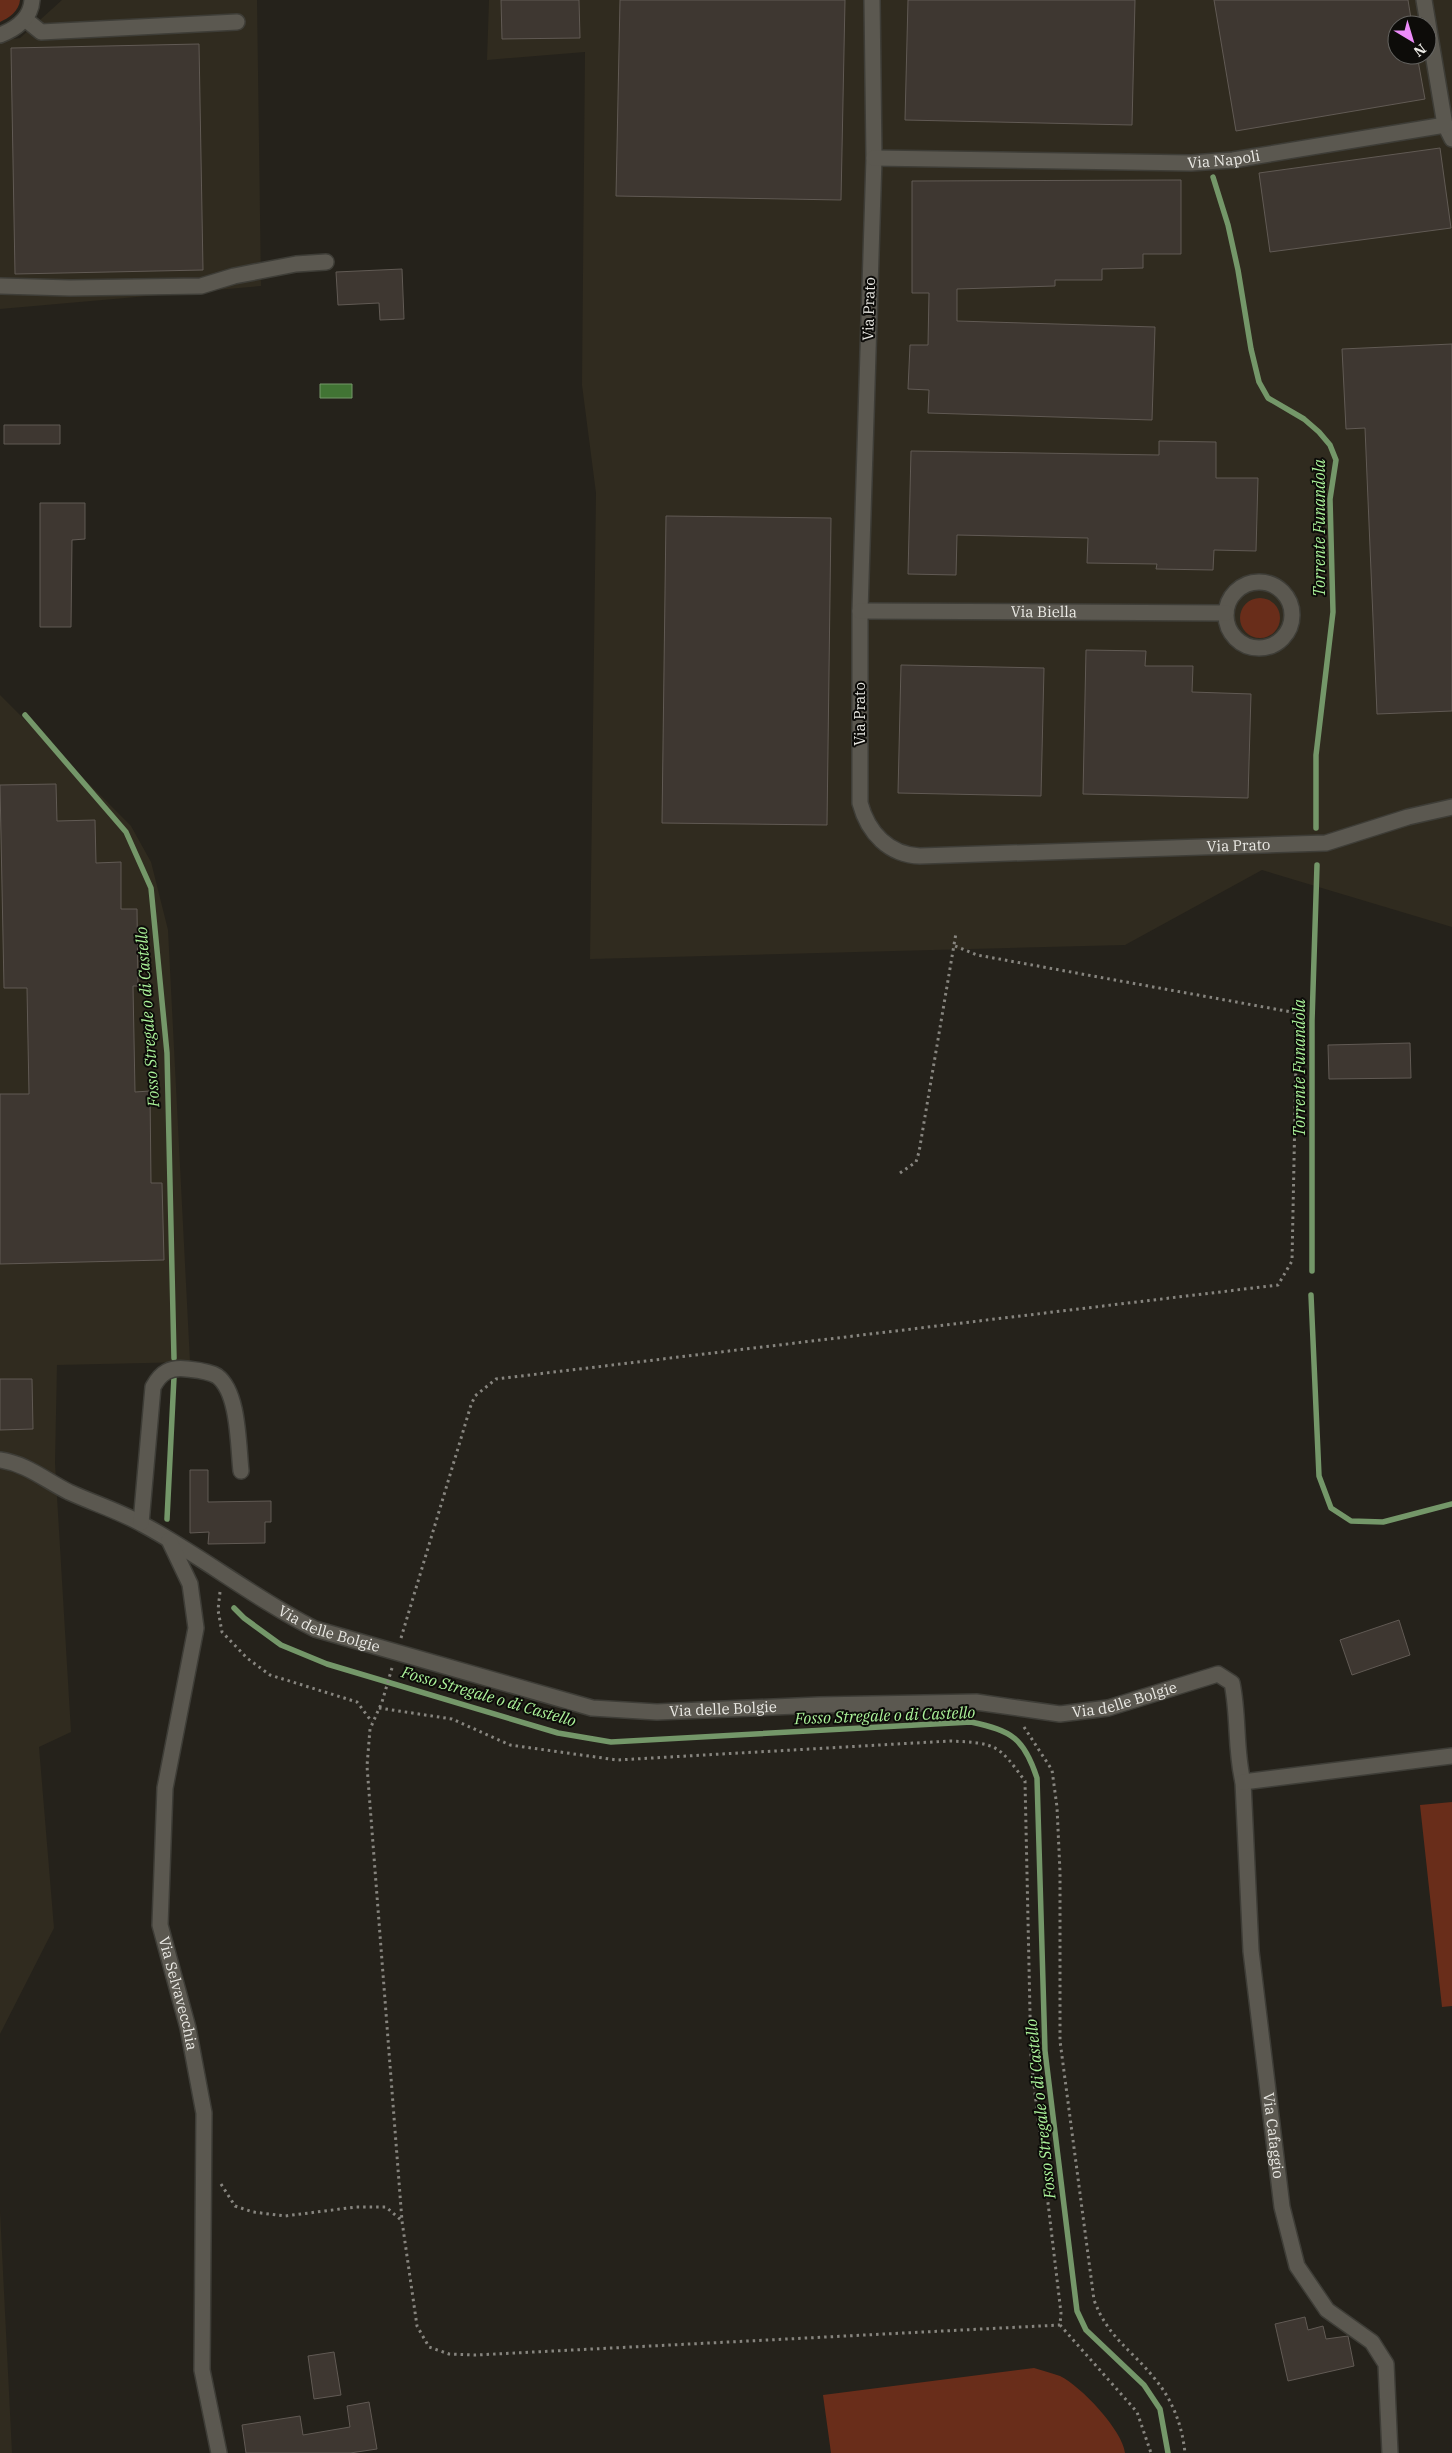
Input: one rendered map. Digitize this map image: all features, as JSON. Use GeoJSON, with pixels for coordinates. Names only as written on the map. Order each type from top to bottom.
{"type":"FeatureCollection","features":[{"type":"Feature","properties":{"kind":"street"},"geometry":{"type":"LineString","coordinates":[[0,35],[12,30],[25,19],[30,11],[32,0]]}},
{"type":"Feature","properties":{"kind":"street","name":"Via Prato"},"geometry":{"type":"LineString","coordinates":[[872,0],[874,158],[860,611],[860,803],[863,816],[872,830],[882,842],[896,852],[920,856],[1326,843],[1341,840],[1408,817],[1452,808]]}},
{"type":"Feature","properties":{"kind":"street"},"geometry":{"type":"LineString","coordinates":[[1424,0],[1445,125],[1452,139]]}},
{"type":"Feature","properties":{"kind":"street"},"geometry":{"type":"LineString","coordinates":[[25,19],[41,32],[237,22]]}},
{"type":"Feature","properties":{"kind":"street","name":"Via Napoli"},"geometry":{"type":"LineString","coordinates":[[874,158],[1191,163],[1233,160],[1445,125]]}},
{"type":"Feature","properties":{"kind":"street"},"geometry":{"type":"LineString","coordinates":[[0,286],[70,288],[201,286],[234,276],[296,264],[326,262]]}},
{"type":"Feature","properties":{"kind":"street"},"geometry":{"type":"LineString","coordinates":[[1256,582],[1267,583],[1278,588],[1286,596],[1291,606],[1292,617],[1289,628],[1283,638],[1273,645],[1262,648],[1240,643],[1232,634],[1227,624],[1226,613],[1229,601],[1236,592],[1245,585],[1256,582]]}},
{"type":"Feature","properties":{"kind":"street","name":"Via Biella"},"geometry":{"type":"LineString","coordinates":[[860,611],[1226,613]]}},
{"type":"Feature","properties":{"kind":"street"},"geometry":{"type":"LineString","coordinates":[[141,1523],[153,1387],[162,1374],[168,1370],[187,1369],[210,1373],[222,1382],[233,1404],[241,1471]]}},
{"type":"Feature","properties":{"kind":"street","name":"Via delle Bolgie"},"geometry":{"type":"LineString","coordinates":[[0,1460],[26,1466],[66,1490],[141,1523],[224,1573],[286,1614],[315,1629],[396,1658],[592,1708],[657,1712],[976,1702],[1060,1714],[1108,1708],[1218,1674],[1232,1684],[1236,1702],[1243,1782]]}},
{"type":"Feature","properties":{"kind":"street","name":"Via Selvavecchia"},"geometry":{"type":"LineString","coordinates":[[169,1540],[190,1584],[196,1628],[165,1788],[160,1925],[188,2028],[204,2113],[202,2370],[219,2453]]}},
{"type":"Feature","properties":{"kind":"street"},"geometry":{"type":"LineString","coordinates":[[1243,1782],[1452,1756]]}},
{"type":"Feature","properties":{"kind":"street","name":"Via Cafaggio"},"geometry":{"type":"LineString","coordinates":[[1243,1782],[1251,1951],[1282,2207],[1297,2266],[1326,2310],[1372,2342],[1386,2364],[1390,2453]]}},
{"type":"Feature","properties":{"kind":"path"},"geometry":{"type":"LineString","coordinates":[[900,1173],[916,1162],[919,1152],[956,933]]}},
{"type":"Feature","properties":{"kind":"path"},"geometry":{"type":"LineString","coordinates":[[955,946],[977,955],[1298,1014],[1292,1261],[1282,1280],[1278,1285],[496,1379],[475,1396],[471,1405],[396,1658],[382,1702],[372,1723],[367,1766],[371,1844],[402,2221],[417,2326],[429,2347],[449,2354],[476,2355],[779,2341],[1060,2325]]}},
{"type":"Feature","properties":{"kind":"path"},"geometry":{"type":"LineString","coordinates":[[218,1610],[222,1632],[247,1658],[270,1675],[357,1702],[372,1723]]}},
{"type":"Feature","properties":{"kind":"path"},"geometry":{"type":"LineString","coordinates":[[379,1708],[452,1719],[510,1745],[617,1760],[950,1741],[986,1743],[1005,1754],[1025,1780],[1028,1824],[1031,2059],[1061,2313],[1060,2325],[1137,2412],[1150,2453]]}},
{"type":"Feature","properties":{"kind":"path"},"geometry":{"type":"LineString","coordinates":[[1020,1724],[1028,1730],[1052,1770],[1057,1807],[1060,1872],[1060,2041],[1094,2300],[1101,2320],[1119,2342],[1155,2379],[1174,2407],[1186,2453]]}},
{"type":"Feature","properties":{"kind":"path"},"geometry":{"type":"LineString","coordinates":[[203,2168],[215,2178],[235,2206],[253,2212],[286,2216],[356,2207],[386,2207],[402,2221]]}},
{"type":"Feature","properties":{"kind":"shaded area"},"geometry":{"type":"Polygon","coordinates":[[[0,0],[20,0],[18,8],[13,14],[0,22],[0,0]]]}},
{"type":"Feature","properties":{"kind":"shaded area"},"geometry":{"type":"Polygon","coordinates":[[[62,0],[257,0],[261,286],[0,309],[0,41],[20,38],[62,0]]]}},
{"type":"Feature","properties":{"kind":"shaded area"},"geometry":{"type":"Polygon","coordinates":[[[489,0],[1452,0],[1452,927],[1262,870],[1125,945],[590,959],[596,493],[582,385],[585,52],[487,60],[489,0]]]}},
{"type":"Feature","properties":{"kind":"shaded area"},"geometry":{"type":"Polygon","coordinates":[[[320,384],[352,384],[352,398],[320,398],[320,384]]]}},
{"type":"Feature","properties":{"kind":"shaded area"},"geometry":{"type":"Polygon","coordinates":[[[1260,598],[1274,604],[1280,618],[1274,632],[1260,638],[1246,632],[1240,618],[1246,604],[1260,598]]]}},
{"type":"Feature","properties":{"kind":"shaded area"},"geometry":{"type":"Polygon","coordinates":[[[0,695],[131,826],[151,862],[168,930],[190,1362],[57,1365],[55,1463],[71,1732],[39,1747],[54,1928],[0,2034],[0,695]]]}},
{"type":"Feature","properties":{"kind":"shaded area"},"geometry":{"type":"Polygon","coordinates":[[[1452,1802],[1452,2006],[1442,2007],[1420,1805],[1452,1802]]]}},
{"type":"Feature","properties":{"kind":"shaded area"},"geometry":{"type":"Polygon","coordinates":[[[0,2211],[12,2453],[0,2453],[0,2211]]]}},
{"type":"Feature","properties":{"kind":"shaded area"},"geometry":{"type":"Polygon","coordinates":[[[1034,2368],[1060,2376],[1079,2389],[1100,2410],[1117,2433],[1125,2453],[831,2453],[823,2395],[1034,2368]]]}},
{"type":"Feature","properties":{"kind":"building"},"geometry":{"type":"Polygon","coordinates":[[[501,0],[579,0],[580,38],[502,39],[501,0]]]}},
{"type":"Feature","properties":{"kind":"building"},"geometry":{"type":"Polygon","coordinates":[[[620,0],[845,0],[841,200],[616,196],[620,0]]]}},
{"type":"Feature","properties":{"kind":"building"},"geometry":{"type":"Polygon","coordinates":[[[908,0],[1135,0],[1132,125],[905,120],[908,0]]]}},
{"type":"Feature","properties":{"kind":"building"},"geometry":{"type":"Polygon","coordinates":[[[1214,0],[1408,0],[1410,15],[1387,15],[1387,65],[1419,65],[1425,99],[1236,131],[1214,0]]]}},
{"type":"Feature","properties":{"kind":"building"},"geometry":{"type":"Polygon","coordinates":[[[199,44],[203,270],[15,274],[11,48],[199,44]]]}},
{"type":"Feature","properties":{"kind":"building"},"geometry":{"type":"Polygon","coordinates":[[[1440,148],[1451,228],[1270,252],[1259,173],[1440,148]]]}},
{"type":"Feature","properties":{"kind":"building"},"geometry":{"type":"Polygon","coordinates":[[[1181,180],[1181,254],[1143,254],[1143,268],[1102,269],[1102,280],[1055,280],[1055,286],[957,289],[957,321],[1155,327],[1152,420],[928,413],[929,390],[908,389],[910,345],[928,345],[929,293],[912,293],[912,181],[1181,180]]]}},
{"type":"Feature","properties":{"kind":"building"},"geometry":{"type":"Polygon","coordinates":[[[402,269],[404,319],[380,320],[379,303],[338,305],[336,272],[402,269]]]}},
{"type":"Feature","properties":{"kind":"building"},"geometry":{"type":"Polygon","coordinates":[[[1452,344],[1452,711],[1377,714],[1365,428],[1346,429],[1342,349],[1452,344]]]}},
{"type":"Feature","properties":{"kind":"building"},"geometry":{"type":"Polygon","coordinates":[[[4,425],[60,425],[60,444],[4,444],[4,425]]]}},
{"type":"Feature","properties":{"kind":"building"},"geometry":{"type":"Polygon","coordinates":[[[1159,441],[1216,442],[1216,478],[1258,478],[1256,551],[1214,550],[1213,570],[1156,569],[1157,564],[1087,563],[1088,538],[957,535],[956,575],[908,574],[911,451],[1159,455],[1159,441]]]}},
{"type":"Feature","properties":{"kind":"building"},"geometry":{"type":"Polygon","coordinates":[[[40,503],[85,503],[85,539],[72,540],[71,627],[40,627],[40,503]]]}},
{"type":"Feature","properties":{"kind":"building"},"geometry":{"type":"Polygon","coordinates":[[[666,516],[831,518],[827,825],[662,823],[666,516]]]}},
{"type":"Feature","properties":{"kind":"building"},"geometry":{"type":"Polygon","coordinates":[[[1086,650],[1146,651],[1145,666],[1193,666],[1192,692],[1251,694],[1248,798],[1083,794],[1086,650]]]}},
{"type":"Feature","properties":{"kind":"building"},"geometry":{"type":"Polygon","coordinates":[[[901,665],[1044,668],[1041,796],[898,793],[901,665]]]}},
{"type":"Feature","properties":{"kind":"building"},"geometry":{"type":"Polygon","coordinates":[[[56,784],[57,821],[95,820],[96,863],[121,862],[121,909],[137,909],[138,986],[133,986],[135,1092],[150,1091],[151,1183],[162,1183],[164,1260],[0,1264],[0,1094],[29,1094],[27,988],[4,988],[0,785],[56,784]]]}},
{"type":"Feature","properties":{"kind":"building"},"geometry":{"type":"Polygon","coordinates":[[[1410,1043],[1411,1078],[1329,1079],[1328,1045],[1410,1043]]]}},
{"type":"Feature","properties":{"kind":"building"},"geometry":{"type":"Polygon","coordinates":[[[0,1379],[32,1379],[33,1429],[0,1430],[0,1379]]]}},
{"type":"Feature","properties":{"kind":"building"},"geometry":{"type":"Polygon","coordinates":[[[190,1470],[208,1470],[208,1502],[271,1501],[271,1522],[265,1522],[265,1543],[208,1544],[209,1532],[190,1533],[190,1470]]]}},
{"type":"Feature","properties":{"kind":"building"},"geometry":{"type":"Polygon","coordinates":[[[1399,1620],[1410,1655],[1352,1675],[1340,1640],[1399,1620]]]}},
{"type":"Feature","properties":{"kind":"building"},"geometry":{"type":"Polygon","coordinates":[[[1305,2317],[1308,2330],[1323,2326],[1326,2339],[1348,2336],[1354,2366],[1288,2381],[1275,2324],[1305,2317]]]}},
{"type":"Feature","properties":{"kind":"building"},"geometry":{"type":"Polygon","coordinates":[[[334,2352],[341,2395],[314,2399],[308,2356],[334,2352]]]}},
{"type":"Feature","properties":{"kind":"building"},"geometry":{"type":"Polygon","coordinates":[[[369,2402],[377,2449],[350,2453],[246,2453],[242,2425],[300,2416],[303,2435],[350,2427],[347,2406],[369,2402]]]}},
{"type":"Feature","properties":{"kind":"waterway","name":"Torrente Funandola"},"geometry":{"type":"LineString","coordinates":[[1213,177],[1228,225],[1259,382],[1268,398],[1304,419],[1319,432],[1330,445],[1336,460],[1330,499],[1333,612],[1316,755],[1316,828]]}},
{"type":"Feature","properties":{"kind":"waterway","name":"Fosso Stregale o di Castello"},"geometry":{"type":"LineString","coordinates":[[25,715],[126,832],[151,888],[167,1053],[174,1358]]}},
{"type":"Feature","properties":{"kind":"waterway","name":"Torrente Funandola"},"geometry":{"type":"LineString","coordinates":[[1312,1271],[1312,1021],[1317,865]]}},
{"type":"Feature","properties":{"kind":"waterway","name":"Torrente Funandola"},"geometry":{"type":"LineString","coordinates":[[1311,1295],[1319,1476],[1331,1508],[1351,1521],[1383,1522],[1452,1504]]}},
{"type":"Feature","properties":{"kind":"waterway","name":"Fosso Stregale o di Castello"},"geometry":{"type":"LineString","coordinates":[[167,1519],[174,1377]]}},
{"type":"Feature","properties":{"kind":"waterway","name":"Fosso Stregale o di Castello"},"geometry":{"type":"LineString","coordinates":[[234,1608],[244,1618],[281,1645],[327,1664],[558,1733],[611,1742],[971,1722],[997,1729],[1015,1738],[1027,1754],[1037,1778],[1045,2051],[1077,2311],[1086,2330],[1144,2385],[1160,2409],[1168,2453]]}}]}
